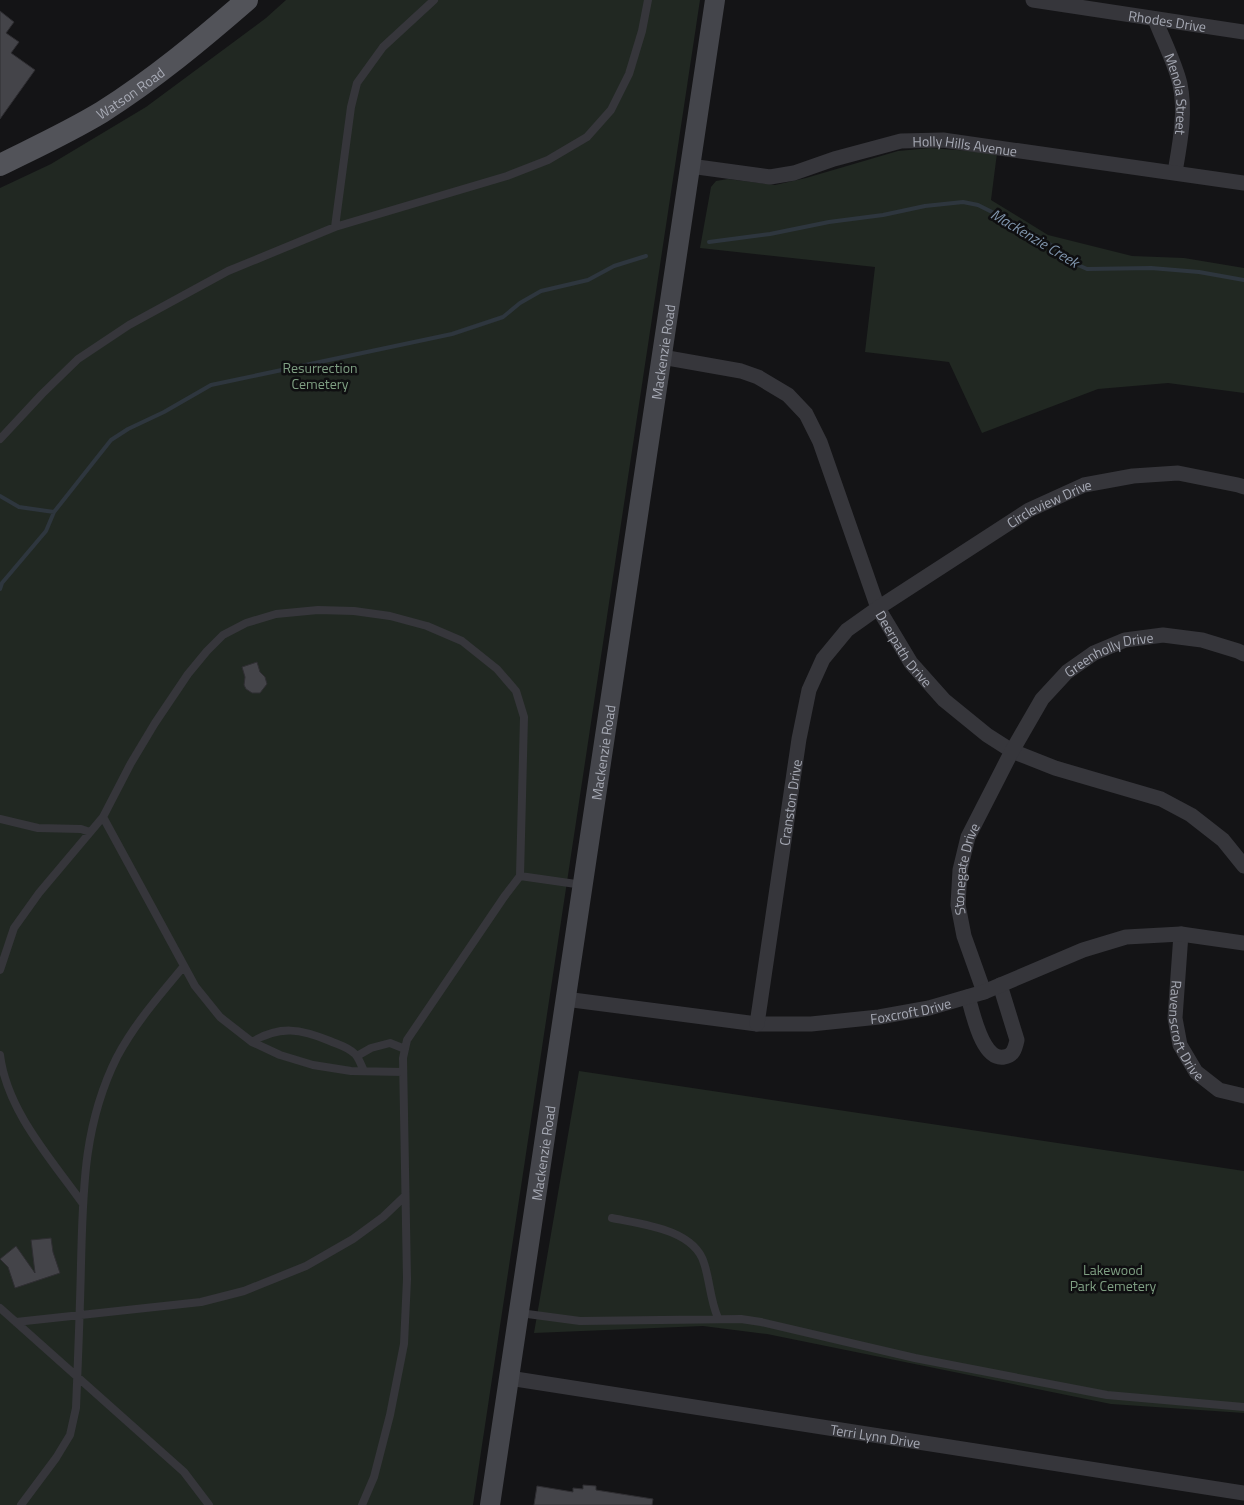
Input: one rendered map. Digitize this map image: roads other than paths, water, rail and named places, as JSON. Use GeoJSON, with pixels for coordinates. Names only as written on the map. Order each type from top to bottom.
{"type":"FeatureCollection","features":[{"type":"Feature","properties":{"kind":"main road","name":"Watson Road"},"geometry":{"type":"LineString","coordinates":[[0,165],[66,132],[123,98],[186,53],[247,0]]}},
{"type":"Feature","properties":{"kind":"main road","name":"Mackenzie Road"},"geometry":{"type":"LineString","coordinates":[[490,1505],[715,0]]}},
{"type":"Feature","properties":{"kind":"street","name":"Rhodes Drive"},"geometry":{"type":"LineString","coordinates":[[1033,0],[1244,32]]}},
{"type":"Feature","properties":{"kind":"street","name":"Menola Street"},"geometry":{"type":"LineString","coordinates":[[1155,19],[1180,83],[1183,107],[1181,139],[1175,172]]}},
{"type":"Feature","properties":{"kind":"street","name":"Holly Hills Avenue"},"geometry":{"type":"LineString","coordinates":[[690,166],[770,176],[794,173],[834,159],[901,141],[943,140],[1244,182]]}},
{"type":"Feature","properties":{"kind":"street","name":"Deerpath Drive"},"geometry":{"type":"LineString","coordinates":[[662,357],[741,371],[758,377],[788,395],[806,414],[820,442],[878,608],[911,663],[944,700],[987,735],[1012,752],[1055,768],[1161,798],[1191,815],[1223,840],[1244,866]]}},
{"type":"Feature","properties":{"kind":"street","name":"Circleview Drive"},"geometry":{"type":"LineString","coordinates":[[878,608],[1029,510],[1084,485],[1133,476],[1178,473],[1244,487]]}},
{"type":"Feature","properties":{"kind":"street","name":"Cranston Drive"},"geometry":{"type":"LineString","coordinates":[[757,1024],[799,739],[809,690],[823,658],[847,630],[878,608]]}},
{"type":"Feature","properties":{"kind":"street","name":"Greenholly Drive"},"geometry":{"type":"LineString","coordinates":[[1012,752],[1042,699],[1066,672],[1094,653],[1125,640],[1163,635],[1202,640],[1238,650],[1244,654]]}},
{"type":"Feature","properties":{"kind":"street","name":"Stonegate Drive"},"geometry":{"type":"LineString","coordinates":[[984,992],[964,936],[958,905],[960,870],[968,837],[1012,752]]}},
{"type":"Feature","properties":{"kind":"street","name":"Foxcroft Drive"},"geometry":{"type":"LineString","coordinates":[[565,999],[757,1024],[811,1024],[878,1017],[928,1008],[968,997],[1000,986],[1083,950],[1126,937],[1181,934],[1244,943]]}},
{"type":"Feature","properties":{"kind":"street","name":"Ravenscroft Drive"},"geometry":{"type":"LineString","coordinates":[[1181,934],[1175,1018],[1180,1046],[1196,1072],[1219,1090],[1244,1096]]}},
{"type":"Feature","properties":{"kind":"street"},"geometry":{"type":"LineString","coordinates":[[968,997],[984,1047],[991,1054],[1000,1058],[1009,1056],[1015,1050],[1017,1040],[1000,986]]}},
{"type":"Feature","properties":{"kind":"street","name":"Terri Lynn Drive"},"geometry":{"type":"LineString","coordinates":[[509,1378],[1244,1493]]}},
{"type":"Feature","properties":{"kind":"lane"},"geometry":{"type":"LineString","coordinates":[[335,227],[351,107],[357,83],[383,47],[434,0]]}},
{"type":"Feature","properties":{"kind":"lane"},"geometry":{"type":"LineString","coordinates":[[0,440],[42,394],[78,359],[129,325],[228,271],[335,227],[507,176],[548,160],[587,137],[611,110],[629,74],[642,31],[648,0]]}},
{"type":"Feature","properties":{"kind":"lane"},"geometry":{"type":"LineString","coordinates":[[0,970],[14,928],[39,893],[103,817],[155,723],[188,674],[207,651],[224,635],[246,623],[276,614],[318,610],[354,611],[390,616],[427,626],[462,641],[497,669],[516,691],[524,717],[520,876],[407,1040],[405,1049],[403,1072],[407,1279],[404,1344],[390,1416],[374,1477],[362,1505]]}},
{"type":"Feature","properties":{"kind":"lane"},"geometry":{"type":"LineString","coordinates":[[103,817],[195,986],[220,1016],[252,1042],[280,1055],[313,1065],[364,1071],[403,1072]]}},
{"type":"Feature","properties":{"kind":"lane"},"geometry":{"type":"LineString","coordinates":[[0,819],[38,828],[81,828],[90,832]]}},
{"type":"Feature","properties":{"kind":"lane"},"geometry":{"type":"LineString","coordinates":[[520,876],[582,885]]}},
{"type":"Feature","properties":{"kind":"lane"},"geometry":{"type":"LineString","coordinates":[[21,1505],[56,1458],[70,1435],[76,1408],[83,1204],[87,1151],[94,1116],[117,1057],[141,1017],[184,966]]}},
{"type":"Feature","properties":{"kind":"lane"},"geometry":{"type":"LineString","coordinates":[[252,1042],[274,1031],[303,1032],[348,1048],[357,1056],[364,1071]]}},
{"type":"Feature","properties":{"kind":"lane"},"geometry":{"type":"LineString","coordinates":[[357,1056],[372,1048],[390,1043],[405,1049]]}},
{"type":"Feature","properties":{"kind":"lane"},"geometry":{"type":"LineString","coordinates":[[0,1055],[14,1104],[83,1204]]}},
{"type":"Feature","properties":{"kind":"lane"},"geometry":{"type":"LineString","coordinates":[[16,1322],[200,1302],[244,1292],[306,1266],[383,1217],[405,1196]]}},
{"type":"Feature","properties":{"kind":"lane"},"geometry":{"type":"LineString","coordinates":[[612,1218],[659,1228],[678,1236],[695,1247],[703,1260],[708,1275],[711,1300],[718,1318]]}},
{"type":"Feature","properties":{"kind":"lane"},"geometry":{"type":"LineString","coordinates":[[0,1308],[184,1472],[209,1505]]}},
{"type":"Feature","properties":{"kind":"lane"},"geometry":{"type":"LineString","coordinates":[[518,1313],[580,1322],[718,1318],[761,1322],[915,1358],[1107,1395],[1244,1407]]}},
{"type":"Feature","properties":{"kind":"waterway","name":"MacKenzie Creek"},"geometry":{"type":"LineString","coordinates":[[709,242],[770,234],[925,206],[963,202],[978,205],[1022,227],[1057,249],[1069,261],[1087,269],[1151,268],[1199,272],[1244,280]]}},
{"type":"Feature","properties":{"kind":"waterway"},"geometry":{"type":"LineString","coordinates":[[0,589],[2,583],[46,531],[54,512],[111,440],[211,385],[452,334],[503,317],[520,303],[541,291],[588,280],[614,266],[646,256]]}},
{"type":"Feature","properties":{"kind":"waterway"},"geometry":{"type":"LineString","coordinates":[[0,496],[19,507],[54,512]]}},
{"type":"Feature","properties":{"kind":"park label","name":"Resurrection Cemetery"},"geometry":{"type":"Point","coordinates":[320,376]}},
{"type":"Feature","properties":{"kind":"park label","name":"Lakewood Park Cemetery"},"geometry":{"type":"Point","coordinates":[1113,1278]}}]}
